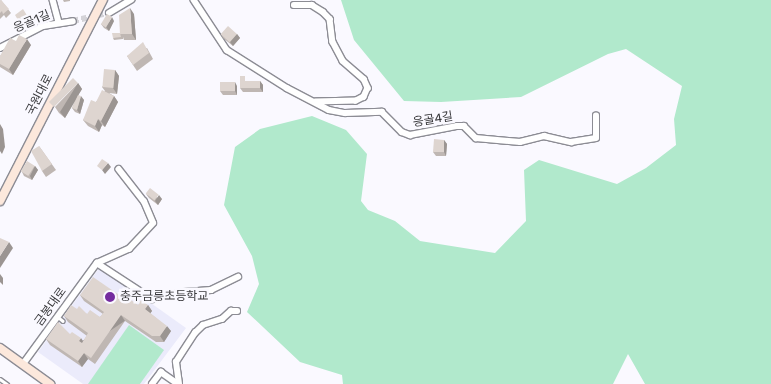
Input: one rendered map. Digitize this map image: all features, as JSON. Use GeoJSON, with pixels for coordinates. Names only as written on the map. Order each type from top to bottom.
{"type":"FeatureCollection","features":[{"type":"Feature","properties":{"kind":"street"},"geometry":{"type":"LineString","coordinates":[[53,0],[59,22]]}},
{"type":"Feature","properties":{"kind":"street","name":"국원대로"},"geometry":{"type":"LineString","coordinates":[[0,201],[103,0]]}},
{"type":"Feature","properties":{"kind":"street"},"geometry":{"type":"LineString","coordinates":[[109,13],[132,0]]}},
{"type":"Feature","properties":{"kind":"street","name":"응골4길"},"geometry":{"type":"LineString","coordinates":[[194,0],[227,50],[314,102],[345,113],[382,112],[402,132],[410,135],[464,126],[476,138],[510,142],[544,136],[562,142],[596,138],[596,116]]}},
{"type":"Feature","properties":{"kind":"street"},"geometry":{"type":"LineString","coordinates":[[294,5],[312,5],[330,19],[332,42],[343,61],[364,79],[368,88],[364,96],[356,101],[314,102]]}},
{"type":"Feature","properties":{"kind":"street","name":"응골1길"},"geometry":{"type":"LineString","coordinates":[[0,48],[43,26],[73,21]]}},
{"type":"Feature","properties":{"kind":"street"},"geometry":{"type":"LineString","coordinates":[[97,262],[129,249],[153,223],[140,196],[119,170]]}},
{"type":"Feature","properties":{"kind":"street"},"geometry":{"type":"LineString","coordinates":[[97,262],[152,299],[184,292],[211,290],[238,277]]}},
{"type":"Feature","properties":{"kind":"street","name":"금봉대로"},"geometry":{"type":"LineString","coordinates":[[23,364],[49,330],[60,319],[97,262]]}},
{"type":"Feature","properties":{"kind":"street"},"geometry":{"type":"LineString","coordinates":[[178,384],[176,362],[195,333],[203,325],[222,320],[231,311],[238,311]]}},
{"type":"Feature","properties":{"kind":"street"},"geometry":{"type":"LineString","coordinates":[[1,352],[23,364],[50,384]]}},
{"type":"Feature","properties":{"kind":"street"},"geometry":{"type":"LineString","coordinates":[[152,384],[161,372],[178,384]]}},
{"type":"Feature","properties":{"kind":"lane"},"geometry":{"type":"LineString","coordinates":[[42,326],[49,330]]}},
{"type":"Feature","properties":{"kind":"lane"},"geometry":{"type":"LineString","coordinates":[[0,379],[7,384]]}},
{"type":"Feature","properties":{"kind":"shaded area","name":"충주금릉초등학교"},"geometry":{"type":"Polygon","coordinates":[[[100,267],[186,328],[144,384],[83,384],[38,352],[100,267]]]}},
{"type":"Feature","properties":{"kind":"green space"},"geometry":{"type":"Polygon","coordinates":[[[341,0],[771,0],[771,384],[645,384],[628,354],[613,384],[343,384],[342,375],[300,362],[247,312],[259,284],[252,256],[224,205],[235,147],[260,129],[312,116],[346,130],[367,154],[361,201],[368,210],[395,221],[420,241],[495,253],[526,221],[524,170],[539,160],[617,184],[646,168],[676,145],[674,119],[682,86],[626,49],[608,54],[521,97],[441,102],[404,101],[354,40],[341,0]]]}},
{"type":"Feature","properties":{"kind":"green space"},"geometry":{"type":"Polygon","coordinates":[[[129,325],[164,350],[140,384],[88,384],[129,325]]]}},
{"type":"Feature","properties":{"kind":"building"},"geometry":{"type":"Polygon","coordinates":[[[1,0],[9,9],[3,14],[2,11],[0,13],[1,0]]]}},
{"type":"Feature","properties":{"kind":"building"},"geometry":{"type":"Polygon","coordinates":[[[130,8],[132,34],[120,34],[119,15],[130,8]]]}},
{"type":"Feature","properties":{"kind":"building"},"geometry":{"type":"Polygon","coordinates":[[[23,9],[28,17],[21,25],[15,15],[23,9]]]}},
{"type":"Feature","properties":{"kind":"building"},"geometry":{"type":"Polygon","coordinates":[[[107,14],[112,17],[106,27],[101,24],[107,14]]]}},
{"type":"Feature","properties":{"kind":"building"},"geometry":{"type":"Polygon","coordinates":[[[228,26],[237,34],[230,42],[221,34],[228,26]]]}},
{"type":"Feature","properties":{"kind":"building"},"geometry":{"type":"Polygon","coordinates":[[[112,33],[120,33],[121,37],[113,38],[112,33]]]}},
{"type":"Feature","properties":{"kind":"building"},"geometry":{"type":"Polygon","coordinates":[[[19,35],[27,39],[9,69],[0,64],[0,56],[10,38],[16,41],[19,35]]]}},
{"type":"Feature","properties":{"kind":"building"},"geometry":{"type":"Polygon","coordinates":[[[143,42],[149,53],[133,65],[127,56],[143,42]]]}},
{"type":"Feature","properties":{"kind":"building"},"geometry":{"type":"Polygon","coordinates":[[[104,69],[115,70],[113,88],[102,87],[104,69]]]}},
{"type":"Feature","properties":{"kind":"building"},"geometry":{"type":"Polygon","coordinates":[[[240,76],[245,76],[245,81],[260,81],[260,88],[240,88],[240,76]]]}},
{"type":"Feature","properties":{"kind":"building"},"geometry":{"type":"Polygon","coordinates":[[[73,78],[78,83],[54,107],[49,102],[73,78]]]}},
{"type":"Feature","properties":{"kind":"building"},"geometry":{"type":"Polygon","coordinates":[[[220,82],[235,82],[235,91],[220,91],[220,82]]]}},
{"type":"Feature","properties":{"kind":"building"},"geometry":{"type":"Polygon","coordinates":[[[102,90],[114,96],[101,121],[98,119],[95,126],[83,120],[91,100],[96,102],[102,90]]]}},
{"type":"Feature","properties":{"kind":"building"},"geometry":{"type":"Polygon","coordinates":[[[78,95],[81,96],[77,110],[72,108],[78,95]]]}},
{"type":"Feature","properties":{"kind":"building"},"geometry":{"type":"Polygon","coordinates":[[[434,139],[444,140],[444,152],[433,152],[434,139]]]}},
{"type":"Feature","properties":{"kind":"building"},"geometry":{"type":"Polygon","coordinates":[[[39,146],[52,164],[42,171],[31,151],[39,146]]]}},
{"type":"Feature","properties":{"kind":"building"},"geometry":{"type":"Polygon","coordinates":[[[102,159],[108,163],[102,170],[97,166],[102,159]]]}},
{"type":"Feature","properties":{"kind":"building"},"geometry":{"type":"Polygon","coordinates":[[[27,161],[35,166],[28,176],[21,171],[27,161]]]}},
{"type":"Feature","properties":{"kind":"building"},"geometry":{"type":"Polygon","coordinates":[[[150,188],[159,195],[154,200],[146,194],[150,188]]]}},
{"type":"Feature","properties":{"kind":"building"},"geometry":{"type":"Polygon","coordinates":[[[0,238],[9,242],[0,256],[0,238]]]}},
{"type":"Feature","properties":{"kind":"building"},"geometry":{"type":"Polygon","coordinates":[[[93,277],[125,299],[127,297],[138,305],[141,300],[148,305],[145,309],[167,326],[160,336],[152,336],[121,315],[91,358],[84,353],[78,361],[46,339],[58,322],[70,334],[72,332],[81,338],[79,341],[82,343],[88,333],[64,316],[71,305],[77,309],[79,306],[87,314],[90,310],[100,317],[104,312],[80,295],[93,277]]]}},
{"type":"Feature","properties":{"kind":"tunnel"},"geometry":{"type":"LineString","coordinates":[[73,21],[109,13]]}},
{"type":"Feature","properties":{"kind":"place","name":"충주금릉초등학교"},"geometry":{"type":"Point","coordinates":[110,297]}}]}
